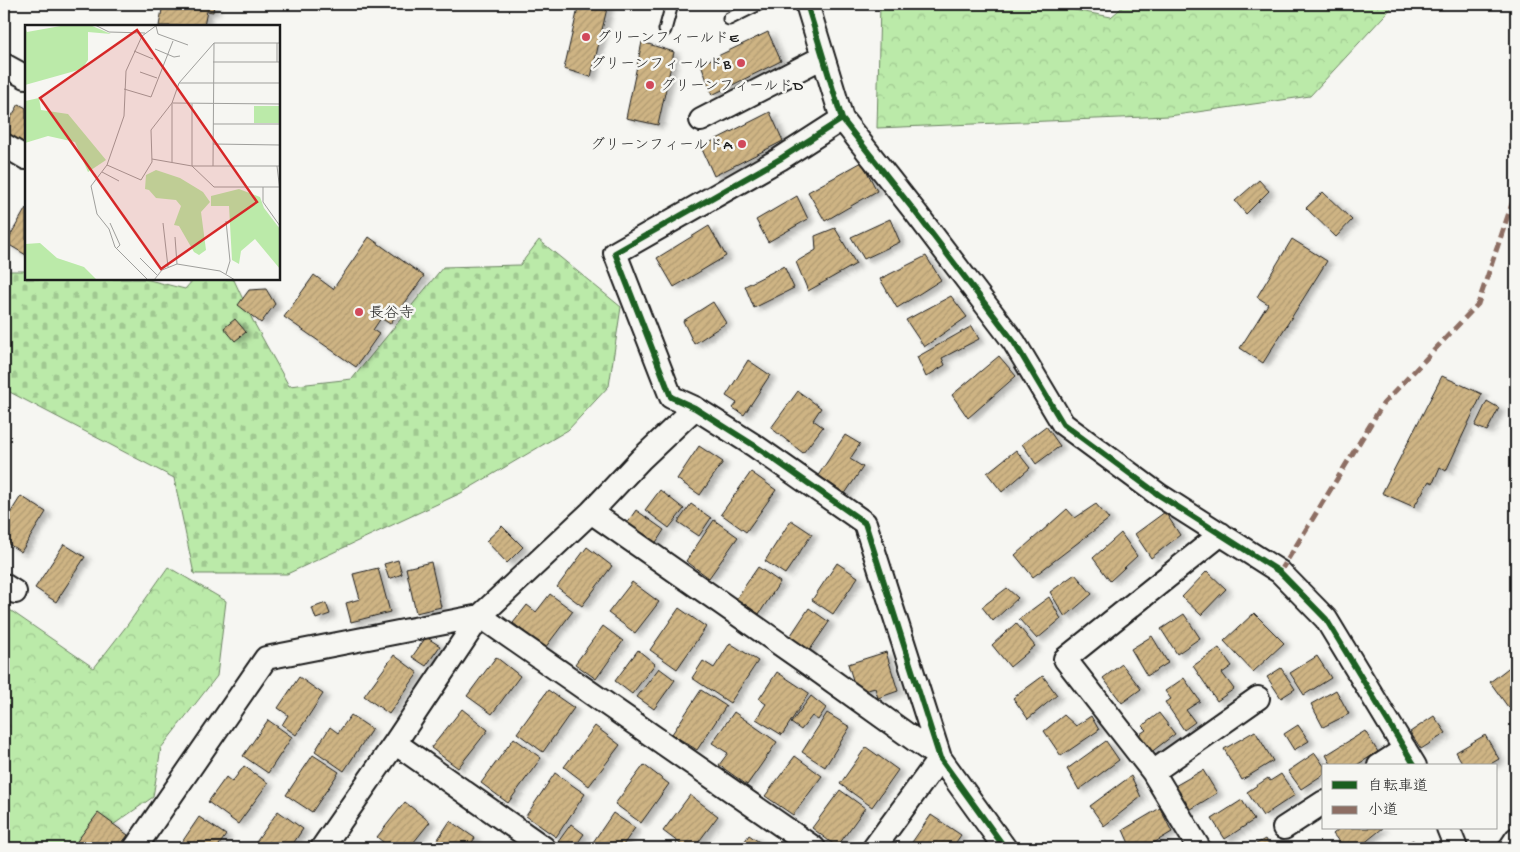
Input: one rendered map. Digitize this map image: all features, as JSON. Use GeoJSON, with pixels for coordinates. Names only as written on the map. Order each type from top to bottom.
{"type":"FeatureCollection","features":[{"type":"Feature","properties":{"kind":"street"},"geometry":{"type":"LineString","coordinates":[[808,4],[842,119],[1014,342],[1063,424],[1159,495],[1280,572],[1326,619],[1410,757],[1386,764]]}},
{"type":"Feature","properties":{"kind":"street"},"geometry":{"type":"LineString","coordinates":[[701,120],[823,57]]}},
{"type":"Feature","properties":{"kind":"street"},"geometry":{"type":"LineString","coordinates":[[4,65],[25,76]]}},
{"type":"Feature","properties":{"kind":"street"},"geometry":{"type":"LineString","coordinates":[[842,119],[780,159],[616,253],[672,397],[695,408],[756,446],[865,523],[940,758],[1005,848]]}},
{"type":"Feature","properties":{"kind":"street"},"geometry":{"type":"LineString","coordinates":[[4,145],[25,157]]}},
{"type":"Feature","properties":{"kind":"street"},"geometry":{"type":"LineString","coordinates":[[322,848],[480,616],[591,512],[641,459],[695,408]]}},
{"type":"Feature","properties":{"kind":"street"},"geometry":{"type":"LineString","coordinates":[[591,512],[810,664],[940,758]]}},
{"type":"Feature","properties":{"kind":"street"},"geometry":{"type":"LineString","coordinates":[[1199,848],[1153,772],[1065,659],[1222,534]]}},
{"type":"Feature","properties":{"kind":"street"},"geometry":{"type":"LineString","coordinates":[[135,848],[266,658],[480,616],[814,848]]}},
{"type":"Feature","properties":{"kind":"street"},"geometry":{"type":"LineString","coordinates":[[1153,772],[1258,698]]}},
{"type":"Feature","properties":{"kind":"street"},"geometry":{"type":"LineString","coordinates":[[395,743],[518,841],[544,848]]}},
{"type":"Feature","properties":{"kind":"street"},"geometry":{"type":"LineString","coordinates":[[874,848],[940,758]]}},
{"type":"Feature","properties":{"kind":"street"},"geometry":{"type":"LineString","coordinates":[[1284,828],[1322,803]]}},
{"type":"Feature","properties":{"kind":"street"},"geometry":{"type":"LineString","coordinates":[[1449,830],[1456,848]]}},
{"type":"Feature","properties":{"kind":"street"},"geometry":{"type":"LineString","coordinates":[[1510,848],[1516,839]]}},
{"type":"Feature","properties":{"kind":"lane"},"geometry":{"type":"LineString","coordinates":[[666,30],[672,4]]}},
{"type":"Feature","properties":{"kind":"lane"},"geometry":{"type":"LineString","coordinates":[[728,19],[760,4]]}},
{"type":"Feature","properties":{"kind":"green space"},"geometry":{"type":"Polygon","coordinates":[[[880,4],[1043,4],[1111,17],[1126,4],[1395,4],[1310,96],[1169,116],[877,128],[880,4]]]}},
{"type":"Feature","properties":{"kind":"green space"},"geometry":{"type":"Polygon","coordinates":[[[539,240],[621,307],[609,386],[568,430],[461,493],[287,574],[194,574],[174,478],[4,389],[4,271],[25,271],[25,280],[149,280],[185,289],[193,280],[234,280],[253,321],[289,386],[352,379],[443,267],[520,265],[539,240]]]}},
{"type":"Feature","properties":{"kind":"green space"},"geometry":{"type":"Polygon","coordinates":[[[168,567],[226,601],[217,676],[161,748],[153,797],[80,848],[4,848],[4,606],[94,668],[168,567]]]}},
{"type":"Feature","properties":{"kind":"building"},"geometry":{"type":"Polygon","coordinates":[[[163,4],[214,4],[213,12],[207,11],[204,25],[159,25],[163,4]]]}},
{"type":"Feature","properties":{"kind":"building","name":"グリーンフィールドE"},"geometry":{"type":"Polygon","coordinates":[[[579,4],[608,4],[591,77],[564,69],[579,4]]]}},
{"type":"Feature","properties":{"kind":"building","name":"グリーンフィールドB"},"geometry":{"type":"Polygon","coordinates":[[[768,32],[781,61],[712,95],[701,64],[768,32]]]}},
{"type":"Feature","properties":{"kind":"building","name":"グリーンフィールドD"},"geometry":{"type":"Polygon","coordinates":[[[642,42],[674,52],[658,125],[626,118],[642,42]]]}},
{"type":"Feature","properties":{"kind":"building"},"geometry":{"type":"Polygon","coordinates":[[[19,104],[25,107],[25,151],[4,138],[4,129],[19,104]]]}},
{"type":"Feature","properties":{"kind":"building","name":"グリーンフィールドA"},"geometry":{"type":"Polygon","coordinates":[[[770,112],[783,141],[714,176],[701,147],[770,112]]]}},
{"type":"Feature","properties":{"kind":"building"},"geometry":{"type":"Polygon","coordinates":[[[862,162],[877,191],[825,221],[808,192],[862,162]]]}},
{"type":"Feature","properties":{"kind":"building"},"geometry":{"type":"Polygon","coordinates":[[[1259,180],[1269,191],[1246,214],[1235,201],[1259,180]]]}},
{"type":"Feature","properties":{"kind":"building"},"geometry":{"type":"Polygon","coordinates":[[[1323,192],[1352,220],[1336,237],[1306,208],[1323,192]]]}},
{"type":"Feature","properties":{"kind":"building"},"geometry":{"type":"Polygon","coordinates":[[[797,196],[808,219],[768,242],[756,220],[797,196]]]}},
{"type":"Feature","properties":{"kind":"building"},"geometry":{"type":"Polygon","coordinates":[[[25,210],[25,254],[6,243],[25,210]]]}},
{"type":"Feature","properties":{"kind":"building"},"geometry":{"type":"Polygon","coordinates":[[[890,219],[900,242],[864,259],[851,237],[890,219]]]}},
{"type":"Feature","properties":{"kind":"building"},"geometry":{"type":"Polygon","coordinates":[[[709,226],[726,256],[674,287],[657,258],[709,226]]]}},
{"type":"Feature","properties":{"kind":"building"},"geometry":{"type":"Polygon","coordinates":[[[835,228],[856,264],[808,291],[796,262],[816,250],[815,236],[835,228]]]}},
{"type":"Feature","properties":{"kind":"building"},"geometry":{"type":"Polygon","coordinates":[[[369,237],[424,276],[390,324],[381,318],[373,330],[379,334],[356,367],[284,317],[314,275],[333,289],[369,237]]]}},
{"type":"Feature","properties":{"kind":"building"},"geometry":{"type":"Polygon","coordinates":[[[1292,239],[1327,261],[1263,363],[1240,348],[1268,304],[1257,297],[1292,239]]]}},
{"type":"Feature","properties":{"kind":"building"},"geometry":{"type":"Polygon","coordinates":[[[926,256],[941,280],[897,308],[880,279],[926,256]]]}},
{"type":"Feature","properties":{"kind":"building"},"geometry":{"type":"Polygon","coordinates":[[[784,266],[794,288],[754,308],[745,286],[784,266]]]}},
{"type":"Feature","properties":{"kind":"building"},"geometry":{"type":"Polygon","coordinates":[[[266,289],[275,304],[261,323],[238,305],[249,290],[266,289]]]}},
{"type":"Feature","properties":{"kind":"building"},"geometry":{"type":"Polygon","coordinates":[[[951,296],[967,317],[924,347],[906,320],[951,296]]]}},
{"type":"Feature","properties":{"kind":"building"},"geometry":{"type":"Polygon","coordinates":[[[713,302],[726,323],[694,344],[683,321],[713,302]]]}},
{"type":"Feature","properties":{"kind":"building"},"geometry":{"type":"Polygon","coordinates":[[[235,319],[246,332],[235,341],[224,328],[235,319]]]}},
{"type":"Feature","properties":{"kind":"building"},"geometry":{"type":"Polygon","coordinates":[[[972,326],[979,339],[942,358],[945,365],[926,377],[917,357],[972,326]]]}},
{"type":"Feature","properties":{"kind":"building"},"geometry":{"type":"Polygon","coordinates":[[[999,356],[1016,376],[968,418],[952,395],[999,356]]]}},
{"type":"Feature","properties":{"kind":"building"},"geometry":{"type":"Polygon","coordinates":[[[748,360],[770,375],[744,415],[733,408],[737,403],[726,396],[748,360]]]}},
{"type":"Feature","properties":{"kind":"building"},"geometry":{"type":"Polygon","coordinates":[[[1442,376],[1482,394],[1446,471],[1440,467],[1433,483],[1429,481],[1414,507],[1382,493],[1442,376]]]}},
{"type":"Feature","properties":{"kind":"building"},"geometry":{"type":"Polygon","coordinates":[[[798,391],[821,408],[813,420],[823,427],[803,453],[771,428],[798,391]]]}},
{"type":"Feature","properties":{"kind":"building"},"geometry":{"type":"Polygon","coordinates":[[[1487,401],[1499,408],[1487,431],[1475,426],[1487,401]]]}},
{"type":"Feature","properties":{"kind":"building"},"geometry":{"type":"Polygon","coordinates":[[[1046,426],[1060,446],[1036,464],[1022,444],[1046,426]]]}},
{"type":"Feature","properties":{"kind":"building"},"geometry":{"type":"Polygon","coordinates":[[[845,435],[860,444],[850,459],[863,467],[842,498],[815,480],[845,435]]]}},
{"type":"Feature","properties":{"kind":"building"},"geometry":{"type":"Polygon","coordinates":[[[699,446],[723,462],[700,495],[677,479],[699,446]]]}},
{"type":"Feature","properties":{"kind":"building"},"geometry":{"type":"Polygon","coordinates":[[[1016,450],[1030,468],[1002,492],[987,473],[1016,450]]]}},
{"type":"Feature","properties":{"kind":"building"},"geometry":{"type":"Polygon","coordinates":[[[751,472],[776,490],[746,532],[721,514],[751,472]]]}},
{"type":"Feature","properties":{"kind":"building"},"geometry":{"type":"Polygon","coordinates":[[[660,490],[684,509],[669,528],[645,510],[660,490]]]}},
{"type":"Feature","properties":{"kind":"building"},"geometry":{"type":"Polygon","coordinates":[[[21,496],[46,512],[21,552],[4,541],[4,523],[21,496]]]}},
{"type":"Feature","properties":{"kind":"building"},"geometry":{"type":"Polygon","coordinates":[[[691,504],[711,518],[699,536],[678,522],[691,504]]]}},
{"type":"Feature","properties":{"kind":"building"},"geometry":{"type":"Polygon","coordinates":[[[1096,504],[1109,519],[1033,577],[1015,555],[1067,509],[1075,518],[1096,504]]]}},
{"type":"Feature","properties":{"kind":"building"},"geometry":{"type":"Polygon","coordinates":[[[636,510],[664,530],[653,547],[624,527],[636,510]]]}},
{"type":"Feature","properties":{"kind":"building"},"geometry":{"type":"Polygon","coordinates":[[[1165,512],[1180,535],[1151,558],[1135,534],[1165,512]]]}},
{"type":"Feature","properties":{"kind":"building"},"geometry":{"type":"Polygon","coordinates":[[[714,520],[738,537],[709,578],[686,561],[714,520]]]}},
{"type":"Feature","properties":{"kind":"building"},"geometry":{"type":"Polygon","coordinates":[[[791,520],[812,534],[785,574],[765,561],[791,520]]]}},
{"type":"Feature","properties":{"kind":"building"},"geometry":{"type":"Polygon","coordinates":[[[502,526],[523,547],[507,563],[486,541],[502,526]]]}},
{"type":"Feature","properties":{"kind":"building"},"geometry":{"type":"Polygon","coordinates":[[[1121,533],[1137,556],[1110,581],[1093,558],[1121,533]]]}},
{"type":"Feature","properties":{"kind":"building"},"geometry":{"type":"Polygon","coordinates":[[[64,544],[85,557],[56,602],[35,588],[64,544]]]}},
{"type":"Feature","properties":{"kind":"building"},"geometry":{"type":"Polygon","coordinates":[[[587,547],[612,566],[582,606],[557,587],[587,547]]]}},
{"type":"Feature","properties":{"kind":"building"},"geometry":{"type":"Polygon","coordinates":[[[398,560],[402,574],[389,579],[384,564],[398,560]]]}},
{"type":"Feature","properties":{"kind":"building"},"geometry":{"type":"Polygon","coordinates":[[[431,562],[441,607],[416,613],[406,568],[431,562]]]}},
{"type":"Feature","properties":{"kind":"building"},"geometry":{"type":"Polygon","coordinates":[[[837,563],[858,577],[833,614],[812,600],[837,563]]]}},
{"type":"Feature","properties":{"kind":"building"},"geometry":{"type":"Polygon","coordinates":[[[758,567],[780,582],[759,614],[736,599],[758,567]]]}},
{"type":"Feature","properties":{"kind":"building"},"geometry":{"type":"Polygon","coordinates":[[[378,568],[390,612],[351,622],[346,603],[360,599],[353,574],[378,568]]]}},
{"type":"Feature","properties":{"kind":"building"},"geometry":{"type":"Polygon","coordinates":[[[1207,571],[1226,589],[1201,615],[1182,597],[1207,571]]]}},
{"type":"Feature","properties":{"kind":"building"},"geometry":{"type":"Polygon","coordinates":[[[1075,574],[1092,594],[1065,617],[1050,592],[1075,574]]]}},
{"type":"Feature","properties":{"kind":"building"},"geometry":{"type":"Polygon","coordinates":[[[632,582],[659,602],[635,633],[608,613],[632,582]]]}},
{"type":"Feature","properties":{"kind":"building"},"geometry":{"type":"Polygon","coordinates":[[[1007,588],[1018,598],[993,621],[982,607],[1007,588]]]}},
{"type":"Feature","properties":{"kind":"building"},"geometry":{"type":"Polygon","coordinates":[[[550,594],[573,611],[545,648],[513,623],[527,605],[536,612],[550,594]]]}},
{"type":"Feature","properties":{"kind":"building"},"geometry":{"type":"Polygon","coordinates":[[[1049,597],[1061,619],[1037,639],[1019,619],[1049,597]]]}},
{"type":"Feature","properties":{"kind":"building"},"geometry":{"type":"Polygon","coordinates":[[[326,603],[330,614],[316,619],[312,608],[326,603]]]}},
{"type":"Feature","properties":{"kind":"building"},"geometry":{"type":"Polygon","coordinates":[[[679,608],[706,627],[677,669],[650,650],[679,608]]]}},
{"type":"Feature","properties":{"kind":"building"},"geometry":{"type":"Polygon","coordinates":[[[809,608],[829,622],[807,654],[787,641],[809,608]]]}},
{"type":"Feature","properties":{"kind":"building"},"geometry":{"type":"Polygon","coordinates":[[[1254,613],[1284,643],[1253,672],[1224,641],[1254,613]]]}},
{"type":"Feature","properties":{"kind":"building"},"geometry":{"type":"Polygon","coordinates":[[[1184,614],[1200,638],[1177,654],[1161,629],[1184,614]]]}},
{"type":"Feature","properties":{"kind":"building"},"geometry":{"type":"Polygon","coordinates":[[[1016,623],[1035,646],[1010,667],[992,645],[1016,623]]]}},
{"type":"Feature","properties":{"kind":"building"},"geometry":{"type":"Polygon","coordinates":[[[603,626],[623,641],[596,679],[575,664],[603,626]]]}},
{"type":"Feature","properties":{"kind":"building"},"geometry":{"type":"Polygon","coordinates":[[[1152,636],[1168,663],[1147,676],[1131,649],[1152,636]]]}},
{"type":"Feature","properties":{"kind":"building"},"geometry":{"type":"Polygon","coordinates":[[[426,637],[440,646],[426,666],[412,657],[426,637]]]}},
{"type":"Feature","properties":{"kind":"building"},"geometry":{"type":"Polygon","coordinates":[[[730,643],[758,661],[730,703],[692,678],[703,661],[714,668],[730,643]]]}},
{"type":"Feature","properties":{"kind":"building"},"geometry":{"type":"Polygon","coordinates":[[[1219,648],[1232,666],[1222,673],[1234,689],[1217,701],[1193,666],[1219,648]]]}},
{"type":"Feature","properties":{"kind":"building"},"geometry":{"type":"Polygon","coordinates":[[[638,650],[655,664],[632,694],[615,681],[638,650]]]}},
{"type":"Feature","properties":{"kind":"building"},"geometry":{"type":"Polygon","coordinates":[[[886,652],[898,691],[878,698],[875,688],[857,693],[848,664],[886,652]]]}},
{"type":"Feature","properties":{"kind":"building"},"geometry":{"type":"Polygon","coordinates":[[[394,655],[418,673],[389,714],[364,696],[394,655]]]}},
{"type":"Feature","properties":{"kind":"building"},"geometry":{"type":"Polygon","coordinates":[[[1317,656],[1331,678],[1304,695],[1290,673],[1317,656]]]}},
{"type":"Feature","properties":{"kind":"building"},"geometry":{"type":"Polygon","coordinates":[[[496,657],[520,676],[492,714],[467,696],[496,657]]]}},
{"type":"Feature","properties":{"kind":"building"},"geometry":{"type":"Polygon","coordinates":[[[1516,662],[1516,701],[1508,707],[1490,682],[1516,662]]]}},
{"type":"Feature","properties":{"kind":"building"},"geometry":{"type":"Polygon","coordinates":[[[1122,664],[1141,689],[1122,703],[1103,678],[1122,664]]]}},
{"type":"Feature","properties":{"kind":"building"},"geometry":{"type":"Polygon","coordinates":[[[659,668],[675,680],[654,709],[637,697],[659,668]]]}},
{"type":"Feature","properties":{"kind":"building"},"geometry":{"type":"Polygon","coordinates":[[[1281,668],[1295,689],[1281,698],[1267,677],[1281,668]]]}},
{"type":"Feature","properties":{"kind":"building"},"geometry":{"type":"Polygon","coordinates":[[[777,672],[809,693],[782,735],[756,719],[766,704],[759,699],[777,672]]]}},
{"type":"Feature","properties":{"kind":"building"},"geometry":{"type":"Polygon","coordinates":[[[1043,676],[1057,695],[1028,719],[1013,698],[1043,676]]]}},
{"type":"Feature","properties":{"kind":"building"},"geometry":{"type":"Polygon","coordinates":[[[299,677],[323,694],[296,735],[282,725],[288,715],[278,708],[299,677]]]}},
{"type":"Feature","properties":{"kind":"building"},"geometry":{"type":"Polygon","coordinates":[[[1184,678],[1200,701],[1186,710],[1195,722],[1184,730],[1165,702],[1171,699],[1165,691],[1184,678]]]}},
{"type":"Feature","properties":{"kind":"building"},"geometry":{"type":"Polygon","coordinates":[[[548,690],[574,708],[543,752],[517,733],[548,690]]]}},
{"type":"Feature","properties":{"kind":"building"},"geometry":{"type":"Polygon","coordinates":[[[701,690],[726,706],[697,750],[672,734],[701,690]]]}},
{"type":"Feature","properties":{"kind":"building"},"geometry":{"type":"Polygon","coordinates":[[[1336,690],[1349,714],[1323,727],[1311,704],[1336,690]]]}},
{"type":"Feature","properties":{"kind":"building"},"geometry":{"type":"Polygon","coordinates":[[[811,696],[826,708],[818,720],[812,716],[801,730],[791,723],[811,696]]]}},
{"type":"Feature","properties":{"kind":"building"},"geometry":{"type":"Polygon","coordinates":[[[462,709],[488,730],[458,768],[431,748],[462,709]]]}},
{"type":"Feature","properties":{"kind":"building"},"geometry":{"type":"Polygon","coordinates":[[[734,712],[777,742],[747,785],[719,765],[728,753],[712,743],[734,712]]]}},
{"type":"Feature","properties":{"kind":"building"},"geometry":{"type":"Polygon","coordinates":[[[827,713],[850,727],[825,767],[802,752],[827,713]]]}},
{"type":"Feature","properties":{"kind":"building"},"geometry":{"type":"Polygon","coordinates":[[[1159,713],[1175,734],[1150,753],[1137,736],[1146,730],[1142,726],[1159,713]]]}},
{"type":"Feature","properties":{"kind":"building"},"geometry":{"type":"Polygon","coordinates":[[[351,715],[372,729],[344,771],[315,751],[330,727],[338,733],[351,715]]]}},
{"type":"Feature","properties":{"kind":"building"},"geometry":{"type":"Polygon","coordinates":[[[1064,715],[1076,726],[1091,716],[1099,730],[1061,756],[1044,731],[1064,715]]]}},
{"type":"Feature","properties":{"kind":"building"},"geometry":{"type":"Polygon","coordinates":[[[1434,716],[1446,733],[1421,749],[1410,732],[1434,716]]]}},
{"type":"Feature","properties":{"kind":"building"},"geometry":{"type":"Polygon","coordinates":[[[268,720],[292,737],[268,773],[243,756],[268,720]]]}},
{"type":"Feature","properties":{"kind":"building"},"geometry":{"type":"Polygon","coordinates":[[[1298,725],[1309,741],[1294,750],[1284,734],[1298,725]]]}},
{"type":"Feature","properties":{"kind":"building"},"geometry":{"type":"Polygon","coordinates":[[[595,726],[620,745],[589,786],[564,767],[595,726]]]}},
{"type":"Feature","properties":{"kind":"building"},"geometry":{"type":"Polygon","coordinates":[[[1255,731],[1273,761],[1242,780],[1224,749],[1255,731]]]}},
{"type":"Feature","properties":{"kind":"building"},"geometry":{"type":"Polygon","coordinates":[[[1365,731],[1378,752],[1358,764],[1331,764],[1326,755],[1365,731]]]}},
{"type":"Feature","properties":{"kind":"building"},"geometry":{"type":"Polygon","coordinates":[[[1485,735],[1499,759],[1490,764],[1463,764],[1456,752],[1485,735]]]}},
{"type":"Feature","properties":{"kind":"building"},"geometry":{"type":"Polygon","coordinates":[[[514,738],[541,758],[508,803],[481,783],[514,738]]]}},
{"type":"Feature","properties":{"kind":"building"},"geometry":{"type":"Polygon","coordinates":[[[1106,741],[1119,760],[1079,790],[1067,769],[1106,741]]]}},
{"type":"Feature","properties":{"kind":"building"},"geometry":{"type":"Polygon","coordinates":[[[866,747],[898,770],[872,807],[840,784],[866,747]]]}},
{"type":"Feature","properties":{"kind":"building"},"geometry":{"type":"Polygon","coordinates":[[[1315,753],[1323,764],[1322,775],[1301,789],[1288,771],[1315,753]]]}},
{"type":"Feature","properties":{"kind":"building"},"geometry":{"type":"Polygon","coordinates":[[[313,755],[339,772],[312,812],[286,795],[313,755]]]}},
{"type":"Feature","properties":{"kind":"building"},"geometry":{"type":"Polygon","coordinates":[[[795,756],[822,776],[793,815],[765,796],[795,756]]]}},
{"type":"Feature","properties":{"kind":"building"},"geometry":{"type":"Polygon","coordinates":[[[644,765],[669,784],[641,823],[615,804],[644,765]]]}},
{"type":"Feature","properties":{"kind":"building"},"geometry":{"type":"Polygon","coordinates":[[[244,766],[268,783],[238,824],[208,802],[226,777],[232,782],[244,766]]]}},
{"type":"Feature","properties":{"kind":"building"},"geometry":{"type":"Polygon","coordinates":[[[1203,770],[1217,793],[1188,811],[1173,787],[1203,770]]]}},
{"type":"Feature","properties":{"kind":"building"},"geometry":{"type":"Polygon","coordinates":[[[555,773],[585,794],[556,837],[526,816],[555,773]]]}},
{"type":"Feature","properties":{"kind":"building"},"geometry":{"type":"Polygon","coordinates":[[[1281,774],[1295,795],[1263,816],[1247,792],[1268,778],[1270,781],[1281,774]]]}},
{"type":"Feature","properties":{"kind":"building"},"geometry":{"type":"Polygon","coordinates":[[[1131,776],[1141,797],[1104,826],[1090,806],[1131,776]]]}},
{"type":"Feature","properties":{"kind":"building"},"geometry":{"type":"Polygon","coordinates":[[[840,790],[865,808],[837,847],[812,828],[840,790]]]}},
{"type":"Feature","properties":{"kind":"building"},"geometry":{"type":"Polygon","coordinates":[[[690,795],[718,816],[694,848],[686,848],[663,831],[690,795]]]}},
{"type":"Feature","properties":{"kind":"building"},"geometry":{"type":"Polygon","coordinates":[[[1242,800],[1254,820],[1225,839],[1212,819],[1242,800]]]}},
{"type":"Feature","properties":{"kind":"building"},"geometry":{"type":"Polygon","coordinates":[[[405,802],[430,822],[409,848],[390,848],[377,837],[405,802]]]}},
{"type":"Feature","properties":{"kind":"building"},"geometry":{"type":"Polygon","coordinates":[[[1160,808],[1172,832],[1145,848],[1131,848],[1123,830],[1160,808]]]}},
{"type":"Feature","properties":{"kind":"building"},"geometry":{"type":"Polygon","coordinates":[[[278,811],[303,829],[290,848],[252,848],[278,811]]]}},
{"type":"Feature","properties":{"kind":"building"},"geometry":{"type":"Polygon","coordinates":[[[98,813],[128,835],[118,848],[72,848],[98,813]]]}},
{"type":"Feature","properties":{"kind":"building"},"geometry":{"type":"Polygon","coordinates":[[[613,813],[635,828],[621,848],[589,848],[613,813]]]}},
{"type":"Feature","properties":{"kind":"building"},"geometry":{"type":"Polygon","coordinates":[[[931,815],[961,835],[952,848],[941,845],[939,848],[908,848],[931,815]]]}},
{"type":"Feature","properties":{"kind":"building"},"geometry":{"type":"Polygon","coordinates":[[[199,817],[226,835],[217,848],[178,848],[199,817]]]}},
{"type":"Feature","properties":{"kind":"building"},"geometry":{"type":"Polygon","coordinates":[[[450,821],[475,838],[468,848],[432,848],[450,821]]]}},
{"type":"Feature","properties":{"kind":"building"},"geometry":{"type":"Polygon","coordinates":[[[571,824],[584,834],[574,848],[567,848],[558,842],[571,824]]]}},
{"type":"Feature","properties":{"kind":"building"},"geometry":{"type":"Polygon","coordinates":[[[1338,830],[1380,830],[1358,848],[1344,848],[1333,834],[1338,830]]]}},
{"type":"Feature","properties":{"kind":"building"},"geometry":{"type":"Polygon","coordinates":[[[749,835],[768,848],[740,848],[749,835]]]}},
{"type":"Feature","properties":{"kind":"building"},"geometry":{"type":"Polygon","coordinates":[[[1265,839],[1271,848],[1249,848],[1265,839]]]}},
{"type":"Feature","properties":{"kind":"building"},"geometry":{"type":"Polygon","coordinates":[[[1413,840],[1418,848],[1398,848],[1413,840]]]}},
{"type":"Feature","properties":{"kind":"marked path"},"geometry":{"type":"LineString","coordinates":[[1280,572],[1383,404],[1478,304],[1516,192]]}},
{"type":"Feature","properties":{"kind":"cycle path"},"geometry":{"type":"LineString","coordinates":[[807,4],[842,119],[1014,342],[1063,424],[1159,495],[1280,572],[1326,619],[1414,764]]}},
{"type":"Feature","properties":{"kind":"cycle path"},"geometry":{"type":"LineString","coordinates":[[842,119],[780,159],[615,253],[671,397],[695,408],[755,446],[865,523],[940,758],[1005,848]]}},
{"type":"Feature","properties":{"kind":"place","name":"グリーンフィールドE"},"geometry":{"type":"Point","coordinates":[586,37]}},
{"type":"Feature","properties":{"kind":"place","name":"グリーンフィールドB"},"geometry":{"type":"Point","coordinates":[741,63]}},
{"type":"Feature","properties":{"kind":"place","name":"グリーンフィールドD"},"geometry":{"type":"Point","coordinates":[650,85]}},
{"type":"Feature","properties":{"kind":"place","name":"グリーンフィールドA"},"geometry":{"type":"Point","coordinates":[742,144]}},
{"type":"Feature","properties":{"kind":"place","name":"長谷寺"},"geometry":{"type":"Point","coordinates":[359,312]}}]}
